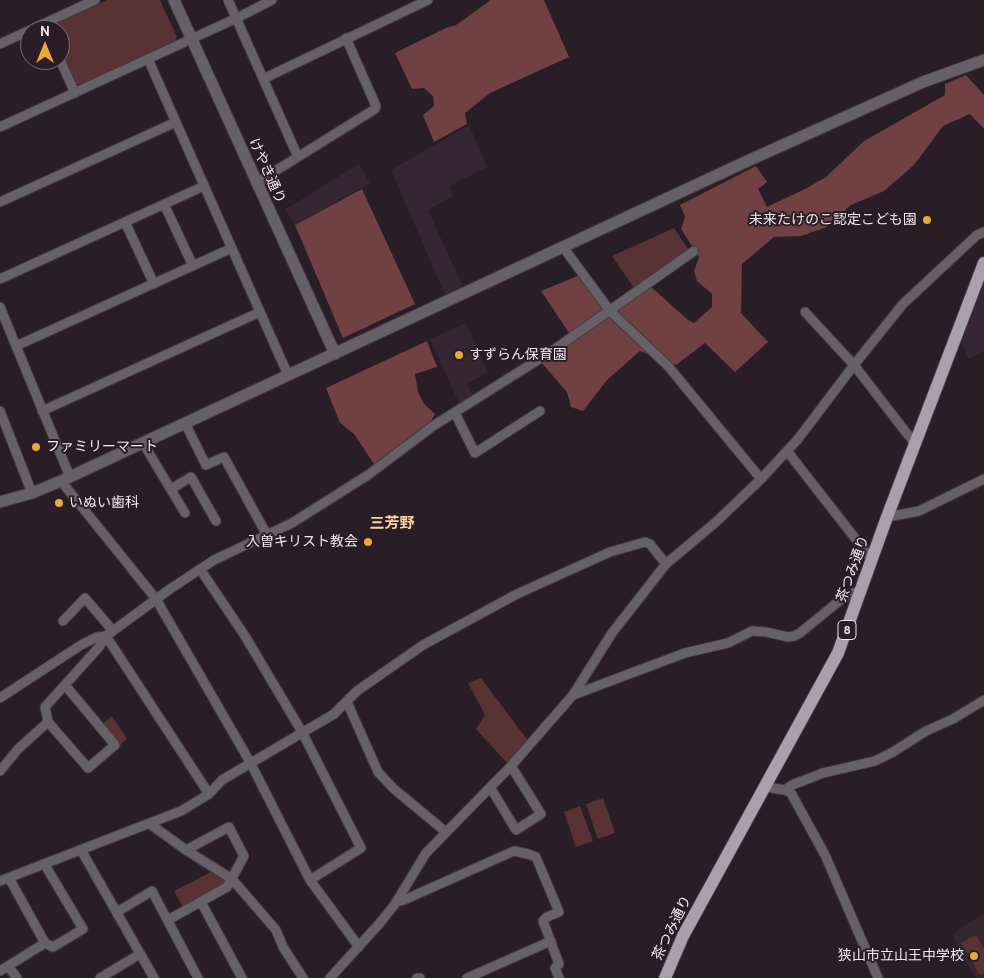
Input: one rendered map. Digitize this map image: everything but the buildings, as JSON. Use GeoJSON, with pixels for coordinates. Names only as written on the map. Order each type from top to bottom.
{"type":"FeatureCollection","features":[{"type":"Feature","properties":{"kind":"main road","name":"茶つみ通り"},"geometry":{"type":"LineString","coordinates":[[665,978],[683,936],[838,653],[887,517],[984,262]]}},
{"type":"Feature","properties":{"kind":"street"},"geometry":{"type":"LineString","coordinates":[[57,20],[95,0]]}},
{"type":"Feature","properties":{"kind":"street","name":"けやき通り"},"geometry":{"type":"LineString","coordinates":[[174,0],[335,354]]}},
{"type":"Feature","properties":{"kind":"street"},"geometry":{"type":"LineString","coordinates":[[228,0],[298,157]]}},
{"type":"Feature","properties":{"kind":"street"},"geometry":{"type":"LineString","coordinates":[[0,127],[237,18],[272,0]]}},
{"type":"Feature","properties":{"kind":"street"},"geometry":{"type":"LineString","coordinates":[[263,79],[428,0]]}},
{"type":"Feature","properties":{"kind":"street"},"geometry":{"type":"LineString","coordinates":[[0,44],[20,36]]}},
{"type":"Feature","properties":{"kind":"street"},"geometry":{"type":"LineString","coordinates":[[256,183],[375,110],[376,106],[346,38]]}},
{"type":"Feature","properties":{"kind":"street"},"geometry":{"type":"LineString","coordinates":[[148,59],[288,375]]}},
{"type":"Feature","properties":{"kind":"street"},"geometry":{"type":"LineString","coordinates":[[0,502],[32,493],[66,479],[886,98],[923,82],[984,60]]}},
{"type":"Feature","properties":{"kind":"street"},"geometry":{"type":"LineString","coordinates":[[64,70],[74,93]]}},
{"type":"Feature","properties":{"kind":"street"},"geometry":{"type":"LineString","coordinates":[[0,202],[176,122]]}},
{"type":"Feature","properties":{"kind":"street"},"geometry":{"type":"LineString","coordinates":[[0,279],[204,186]]}},
{"type":"Feature","properties":{"kind":"street"},"geometry":{"type":"LineString","coordinates":[[164,204],[193,266]]}},
{"type":"Feature","properties":{"kind":"street"},"geometry":{"type":"LineString","coordinates":[[125,222],[154,284]]}},
{"type":"Feature","properties":{"kind":"street"},"geometry":{"type":"LineString","coordinates":[[330,978],[379,924],[396,902],[426,853],[511,766],[573,696],[612,633],[666,564],[716,522],[761,479],[787,451],[903,304],[977,236],[984,232]]}},
{"type":"Feature","properties":{"kind":"street"},"geometry":{"type":"LineString","coordinates":[[563,247],[610,311],[668,366],[761,479]]}},
{"type":"Feature","properties":{"kind":"street"},"geometry":{"type":"LineString","coordinates":[[16,346],[232,248]]}},
{"type":"Feature","properties":{"kind":"street"},"geometry":{"type":"LineString","coordinates":[[0,698],[82,645],[109,633],[214,560],[292,524],[368,475],[433,426],[552,351],[694,251]]}},
{"type":"Feature","properties":{"kind":"street"},"geometry":{"type":"LineString","coordinates":[[0,307],[42,411],[66,479],[156,599],[250,762],[310,880],[359,947]]}},
{"type":"Feature","properties":{"kind":"street"},"geometry":{"type":"LineString","coordinates":[[42,411],[260,312]]}},
{"type":"Feature","properties":{"kind":"street"},"geometry":{"type":"LineString","coordinates":[[805,312],[854,365],[915,444]]}},
{"type":"Feature","properties":{"kind":"street"},"geometry":{"type":"LineString","coordinates":[[0,411],[32,493]]}},
{"type":"Feature","properties":{"kind":"street"},"geometry":{"type":"LineString","coordinates":[[455,412],[475,454],[540,411]]}},
{"type":"Feature","properties":{"kind":"street"},"geometry":{"type":"LineString","coordinates":[[185,423],[206,466],[224,457],[267,535]]}},
{"type":"Feature","properties":{"kind":"street"},"geometry":{"type":"LineString","coordinates":[[143,443],[185,513]]}},
{"type":"Feature","properties":{"kind":"street"},"geometry":{"type":"LineString","coordinates":[[787,451],[872,560]]}},
{"type":"Feature","properties":{"kind":"street"},"geometry":{"type":"LineString","coordinates":[[171,489],[191,477],[216,521]]}},
{"type":"Feature","properties":{"kind":"street"},"geometry":{"type":"LineString","coordinates":[[887,517],[919,511],[984,479]]}},
{"type":"Feature","properties":{"kind":"street"},"geometry":{"type":"LineString","coordinates":[[0,881],[46,865],[181,810],[209,794],[222,780],[250,762],[334,714],[357,691],[423,646],[517,594],[610,552],[646,542],[650,544],[666,564]]}},
{"type":"Feature","properties":{"kind":"street"},"geometry":{"type":"LineString","coordinates":[[200,569],[246,636],[302,732],[361,848],[310,880]]}},
{"type":"Feature","properties":{"kind":"street"},"geometry":{"type":"LineString","coordinates":[[573,696],[685,654],[728,643],[752,631],[788,637],[794,636],[844,597],[861,590]]}},
{"type":"Feature","properties":{"kind":"street"},"geometry":{"type":"LineString","coordinates":[[63,621],[85,598],[109,633],[209,794]]}},
{"type":"Feature","properties":{"kind":"street"},"geometry":{"type":"LineString","coordinates":[[65,685],[115,745],[88,768],[48,722],[45,707],[109,633]]}},
{"type":"Feature","properties":{"kind":"street"},"geometry":{"type":"LineString","coordinates":[[785,790],[792,785],[823,773],[875,761],[984,700]]}},
{"type":"Feature","properties":{"kind":"street"},"geometry":{"type":"LineString","coordinates":[[347,702],[378,772],[394,789],[446,832]]}},
{"type":"Feature","properties":{"kind":"street"},"geometry":{"type":"LineString","coordinates":[[0,771],[18,749],[48,722]]}},
{"type":"Feature","properties":{"kind":"street"},"geometry":{"type":"LineString","coordinates":[[490,787],[516,830],[541,814],[511,766]]}},
{"type":"Feature","properties":{"kind":"street"},"geometry":{"type":"LineString","coordinates":[[766,786],[785,790],[791,794],[826,856],[878,978]]}},
{"type":"Feature","properties":{"kind":"street"},"geometry":{"type":"LineString","coordinates":[[150,824],[186,850],[232,879],[276,930],[283,947],[303,978]]}},
{"type":"Feature","properties":{"kind":"street"},"geometry":{"type":"LineString","coordinates":[[168,920],[227,887],[244,856],[229,827],[186,850]]}},
{"type":"Feature","properties":{"kind":"street"},"geometry":{"type":"LineString","coordinates":[[81,850],[154,978]]}},
{"type":"Feature","properties":{"kind":"street"},"geometry":{"type":"LineString","coordinates":[[396,902],[514,851],[536,857],[559,912],[546,917],[543,921],[559,964],[555,968],[559,978]]}},
{"type":"Feature","properties":{"kind":"street"},"geometry":{"type":"LineString","coordinates":[[9,878],[45,943],[52,947],[83,929],[46,865]]}},
{"type":"Feature","properties":{"kind":"street"},"geometry":{"type":"LineString","coordinates":[[117,912],[152,891],[198,978]]}},
{"type":"Feature","properties":{"kind":"street"},"geometry":{"type":"LineString","coordinates":[[201,902],[242,978]]}},
{"type":"Feature","properties":{"kind":"street"},"geometry":{"type":"LineString","coordinates":[[467,978],[551,941]]}},
{"type":"Feature","properties":{"kind":"street"},"geometry":{"type":"LineString","coordinates":[[0,971],[45,943]]}},
{"type":"Feature","properties":{"kind":"street"},"geometry":{"type":"LineString","coordinates":[[100,978],[140,954]]}},
{"type":"Feature","properties":{"kind":"street"},"geometry":{"type":"LineString","coordinates":[[8,966],[17,978]]}},
{"type":"Feature","properties":{"kind":"shaded area"},"geometry":{"type":"Polygon","coordinates":[[[107,0],[160,0],[177,37],[174,43],[80,85],[75,83],[69,70],[70,20],[63,20],[107,0]]]}},
{"type":"Feature","properties":{"kind":"shaded area"},"geometry":{"type":"Polygon","coordinates":[[[491,0],[544,0],[569,57],[490,93],[465,113],[467,124],[434,142],[423,115],[434,106],[433,96],[424,88],[412,89],[395,53],[456,25],[491,0]]]}},
{"type":"Feature","properties":{"kind":"shaded area"},"geometry":{"type":"Polygon","coordinates":[[[966,75],[984,95],[984,129],[970,114],[943,126],[914,165],[884,191],[851,205],[827,227],[801,236],[774,237],[742,264],[741,313],[768,342],[735,372],[705,343],[676,365],[640,351],[607,380],[583,411],[571,407],[567,392],[540,361],[573,339],[541,291],[580,275],[610,317],[650,286],[688,320],[694,323],[712,307],[712,294],[697,281],[694,271],[699,257],[681,229],[685,217],[680,205],[756,166],[767,182],[758,189],[767,207],[826,177],[864,141],[945,95],[945,84],[966,75]]]}},
{"type":"Feature","properties":{"kind":"shaded area"},"geometry":{"type":"Polygon","coordinates":[[[469,125],[487,167],[449,186],[453,196],[428,210],[463,287],[445,295],[391,170],[469,125]]]}},
{"type":"Feature","properties":{"kind":"shaded area"},"geometry":{"type":"Polygon","coordinates":[[[359,164],[370,183],[294,225],[286,209],[359,164]]]}},
{"type":"Feature","properties":{"kind":"shaded area"},"geometry":{"type":"Polygon","coordinates":[[[362,189],[415,304],[343,338],[295,225],[362,189]]]}},
{"type":"Feature","properties":{"kind":"shaded area"},"geometry":{"type":"Polygon","coordinates":[[[674,228],[690,252],[636,291],[612,256],[674,228]]]}},
{"type":"Feature","properties":{"kind":"shaded area"},"geometry":{"type":"Polygon","coordinates":[[[984,283],[984,351],[969,359],[961,343],[984,283]]]}},
{"type":"Feature","properties":{"kind":"shaded area","name":"すずらん保育園"},"geometry":{"type":"Polygon","coordinates":[[[466,323],[488,372],[467,384],[473,397],[460,405],[430,339],[466,323]]]}},
{"type":"Feature","properties":{"kind":"shaded area"},"geometry":{"type":"Polygon","coordinates":[[[427,341],[437,367],[415,374],[418,392],[424,404],[435,414],[431,421],[374,464],[354,434],[340,423],[326,388],[427,341]]]}},
{"type":"Feature","properties":{"kind":"shaded area"},"geometry":{"type":"Polygon","coordinates":[[[481,678],[529,742],[508,764],[476,729],[485,715],[468,683],[481,678]]]}},
{"type":"Feature","properties":{"kind":"shaded area"},"geometry":{"type":"Polygon","coordinates":[[[112,716],[127,739],[120,745],[102,724],[112,716]]]}},
{"type":"Feature","properties":{"kind":"shaded area"},"geometry":{"type":"Polygon","coordinates":[[[603,798],[615,833],[598,839],[586,804],[603,798]]]}},
{"type":"Feature","properties":{"kind":"shaded area"},"geometry":{"type":"Polygon","coordinates":[[[580,806],[593,841],[576,847],[564,812],[580,806]]]}},
{"type":"Feature","properties":{"kind":"shaded area"},"geometry":{"type":"Polygon","coordinates":[[[211,872],[224,879],[224,884],[183,907],[174,891],[211,872]]]}},
{"type":"Feature","properties":{"kind":"shaded area","name":"狭山市立山王中学校"},"geometry":{"type":"Polygon","coordinates":[[[984,913],[984,978],[975,978],[952,934],[984,913]]]}},
{"type":"Feature","properties":{"kind":"shaded area"},"geometry":{"type":"Polygon","coordinates":[[[976,935],[984,949],[984,973],[980,975],[961,943],[976,935]]]}},
{"type":"Feature","properties":{"kind":"place","name":"未来たけのこ認定こども園"},"geometry":{"type":"Point","coordinates":[927,220]}},
{"type":"Feature","properties":{"kind":"place","name":"すずらん保育園"},"geometry":{"type":"Point","coordinates":[459,355]}},
{"type":"Feature","properties":{"kind":"place","name":"ファミリーマート"},"geometry":{"type":"Point","coordinates":[36,447]}},
{"type":"Feature","properties":{"kind":"place","name":"いぬい歯科"},"geometry":{"type":"Point","coordinates":[59,503]}},
{"type":"Feature","properties":{"kind":"place","name":"入曽キリスト教会"},"geometry":{"type":"Point","coordinates":[368,542]}},
{"type":"Feature","properties":{"kind":"place","name":"狭山市立山王中学校"},"geometry":{"type":"Point","coordinates":[974,956]}},
{"type":"Feature","properties":{"kind":"district","name":"三芳野"},"geometry":{"type":"Point","coordinates":[392,524]}}]}
